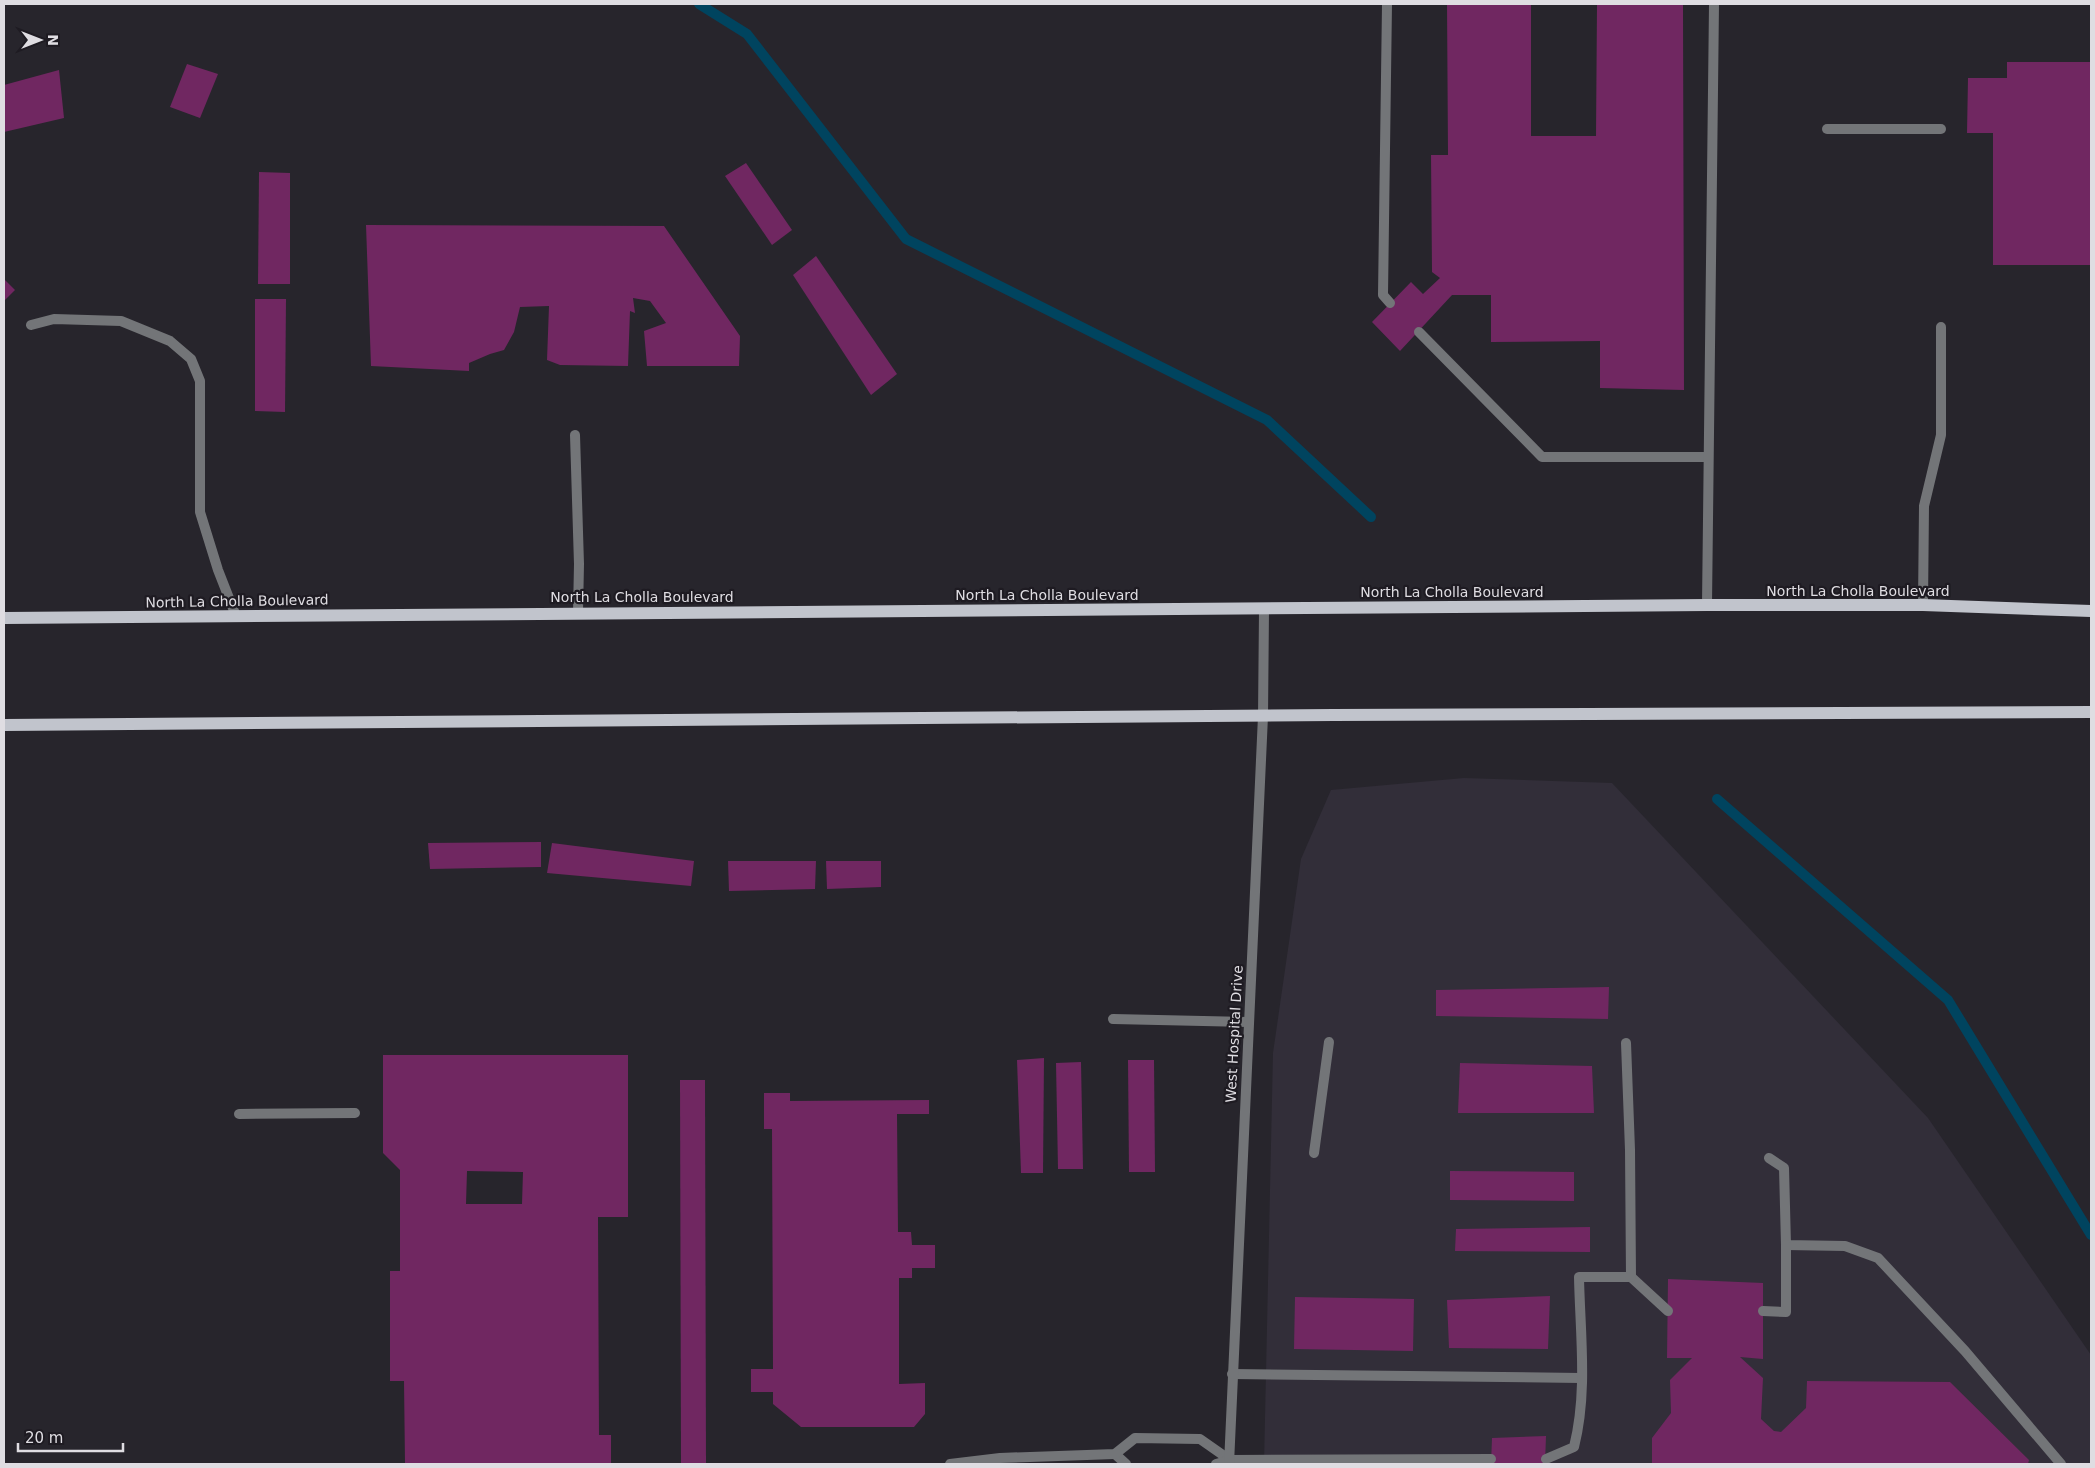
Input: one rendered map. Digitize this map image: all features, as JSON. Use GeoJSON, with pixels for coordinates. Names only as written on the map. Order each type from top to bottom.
{"type":"FeatureCollection","features":[{"type":"Feature","properties":{"kind":"main road","name":"North La Cholla Boulevard"},"geometry":{"type":"LineString","coordinates":[[4,618],[578,612],[1264,610],[1707,605],[1923,605],[2091,611]]}},
{"type":"Feature","properties":{"kind":"main road"},"geometry":{"type":"LineString","coordinates":[[4,726],[1263,716],[2091,712]]}},
{"type":"Feature","properties":{"kind":"street"},"geometry":{"type":"LineString","coordinates":[[1387,4],[1382,295],[1390,303]]}},
{"type":"Feature","properties":{"kind":"street"},"geometry":{"type":"LineString","coordinates":[[1707,605],[1714,4]]}},
{"type":"Feature","properties":{"kind":"street"},"geometry":{"type":"LineString","coordinates":[[1827,129],[1941,129]]}},
{"type":"Feature","properties":{"kind":"street"},"geometry":{"type":"LineString","coordinates":[[31,325],[54,319],[121,321],[170,341],[191,359],[200,381],[200,512],[218,570],[236,616]]}},
{"type":"Feature","properties":{"kind":"street"},"geometry":{"type":"LineString","coordinates":[[1923,605],[1924,506],[1941,435],[1941,327]]}},
{"type":"Feature","properties":{"kind":"street"},"geometry":{"type":"LineString","coordinates":[[1419,332],[1542,457],[1708,457]]}},
{"type":"Feature","properties":{"kind":"street"},"geometry":{"type":"LineString","coordinates":[[576,436],[579,564],[578,612]]}},
{"type":"Feature","properties":{"kind":"street","name":"West Hospital Drive"},"geometry":{"type":"LineString","coordinates":[[1230,1463],[1232,1374],[1263,716],[1264,610]]}},
{"type":"Feature","properties":{"kind":"street"},"geometry":{"type":"LineString","coordinates":[[1113,1018],[1248,1022]]}},
{"type":"Feature","properties":{"kind":"street"},"geometry":{"type":"LineString","coordinates":[[1314,1153],[1329,1042]]}},
{"type":"Feature","properties":{"kind":"street"},"geometry":{"type":"LineString","coordinates":[[1626,1043],[1630,1150],[1631,1277]]}},
{"type":"Feature","properties":{"kind":"street"},"geometry":{"type":"LineString","coordinates":[[239,1114],[355,1113]]}},
{"type":"Feature","properties":{"kind":"street"},"geometry":{"type":"LineString","coordinates":[[1763,1311],[1786,1312],[1784,1168],[1769,1158]]}},
{"type":"Feature","properties":{"kind":"street"},"geometry":{"type":"LineString","coordinates":[[1786,1245],[1845,1246],[1878,1258],[1965,1351],[2061,1464]]}},
{"type":"Feature","properties":{"kind":"street"},"geometry":{"type":"LineString","coordinates":[[1546,1458],[1574,1447],[1579,1428],[1581,1378],[1579,1277],[1631,1277],[1668,1311]]}},
{"type":"Feature","properties":{"kind":"street"},"geometry":{"type":"LineString","coordinates":[[1232,1374],[1581,1378]]}},
{"type":"Feature","properties":{"kind":"street"},"geometry":{"type":"LineString","coordinates":[[1115,1459],[1135,1438],[1200,1439],[1230,1463]]}},
{"type":"Feature","properties":{"kind":"street"},"geometry":{"type":"LineString","coordinates":[[950,1464],[1000,1458],[1115,1459],[1126,1464]]}},
{"type":"Feature","properties":{"kind":"street"},"geometry":{"type":"LineString","coordinates":[[1216,1464],[1491,1458]]}},
{"type":"Feature","properties":{"kind":"shaded area"},"geometry":{"type":"Polygon","coordinates":[[[1464,778],[1612,783],[1928,1118],[2091,1355],[2091,1464],[1264,1464],[1273,1053],[1301,859],[1331,790],[1464,778]]]}},
{"type":"Feature","properties":{"kind":"building"},"geometry":{"type":"Polygon","coordinates":[[[1447,4],[1531,4],[1531,136],[1596,136],[1597,4],[1683,4],[1684,390],[1600,388],[1600,341],[1491,342],[1491,295],[1452,295],[1400,351],[1372,322],[1411,282],[1423,294],[1440,278],[1432,272],[1431,155],[1448,155],[1447,4]]]}},
{"type":"Feature","properties":{"kind":"building"},"geometry":{"type":"Polygon","coordinates":[[[2007,62],[2091,62],[2091,265],[1993,265],[1993,133],[1967,133],[1968,78],[2007,78],[2007,62]]]}},
{"type":"Feature","properties":{"kind":"building"},"geometry":{"type":"Polygon","coordinates":[[[187,64],[218,74],[200,118],[170,107],[187,64]]]}},
{"type":"Feature","properties":{"kind":"building"},"geometry":{"type":"Polygon","coordinates":[[[59,70],[64,118],[4,132],[4,85],[59,70]]]}},
{"type":"Feature","properties":{"kind":"building"},"geometry":{"type":"Polygon","coordinates":[[[746,163],[792,230],[772,245],[725,176],[746,163]]]}},
{"type":"Feature","properties":{"kind":"building"},"geometry":{"type":"Polygon","coordinates":[[[259,172],[290,173],[290,284],[258,284],[259,172]]]}},
{"type":"Feature","properties":{"kind":"building"},"geometry":{"type":"Polygon","coordinates":[[[366,225],[664,226],[740,336],[739,366],[647,366],[644,331],[666,323],[650,301],[633,298],[635,313],[630,311],[628,366],[560,365],[547,360],[549,306],[520,307],[514,332],[504,350],[469,363],[469,371],[371,366],[366,225]]]}},
{"type":"Feature","properties":{"kind":"building"},"geometry":{"type":"Polygon","coordinates":[[[816,256],[897,374],[871,395],[793,275],[816,256]]]}},
{"type":"Feature","properties":{"kind":"building"},"geometry":{"type":"Polygon","coordinates":[[[4,279],[15,290],[4,301],[4,279]]]}},
{"type":"Feature","properties":{"kind":"building"},"geometry":{"type":"Polygon","coordinates":[[[255,299],[286,299],[285,412],[255,411],[255,299]]]}},
{"type":"Feature","properties":{"kind":"building"},"geometry":{"type":"Polygon","coordinates":[[[541,842],[541,867],[430,869],[428,843],[541,842]]]}},
{"type":"Feature","properties":{"kind":"building"},"geometry":{"type":"Polygon","coordinates":[[[552,843],[694,861],[691,886],[547,873],[552,843]]]}},
{"type":"Feature","properties":{"kind":"building"},"geometry":{"type":"Polygon","coordinates":[[[728,861],[816,861],[815,889],[729,891],[728,861]]]}},
{"type":"Feature","properties":{"kind":"building"},"geometry":{"type":"Polygon","coordinates":[[[826,861],[881,861],[881,887],[827,889],[826,861]]]}},
{"type":"Feature","properties":{"kind":"building"},"geometry":{"type":"Polygon","coordinates":[[[1609,987],[1608,1019],[1436,1016],[1436,990],[1609,987]]]}},
{"type":"Feature","properties":{"kind":"building"},"geometry":{"type":"Polygon","coordinates":[[[383,1055],[628,1055],[628,1217],[598,1217],[599,1435],[611,1435],[611,1464],[405,1464],[404,1381],[390,1381],[390,1271],[400,1271],[400,1170],[383,1153],[383,1055]],[[467,1171],[466,1204],[522,1204],[523,1172],[467,1171]]]}},
{"type":"Feature","properties":{"kind":"building"},"geometry":{"type":"Polygon","coordinates":[[[1044,1058],[1043,1173],[1021,1173],[1017,1060],[1044,1058]]]}},
{"type":"Feature","properties":{"kind":"building"},"geometry":{"type":"Polygon","coordinates":[[[1128,1060],[1154,1060],[1155,1172],[1129,1172],[1128,1060]]]}},
{"type":"Feature","properties":{"kind":"building"},"geometry":{"type":"Polygon","coordinates":[[[1081,1062],[1083,1169],[1058,1169],[1056,1063],[1081,1062]]]}},
{"type":"Feature","properties":{"kind":"building"},"geometry":{"type":"Polygon","coordinates":[[[1460,1063],[1592,1066],[1594,1113],[1458,1113],[1460,1063]]]}},
{"type":"Feature","properties":{"kind":"building"},"geometry":{"type":"Polygon","coordinates":[[[680,1080],[705,1080],[706,1464],[681,1464],[680,1080]]]}},
{"type":"Feature","properties":{"kind":"building"},"geometry":{"type":"Polygon","coordinates":[[[764,1093],[790,1093],[790,1101],[929,1100],[929,1114],[897,1114],[898,1232],[911,1232],[912,1245],[935,1245],[935,1268],[912,1268],[912,1278],[899,1278],[899,1384],[925,1383],[925,1414],[914,1427],[801,1427],[773,1404],[773,1392],[751,1392],[751,1369],[773,1369],[772,1129],[764,1129],[764,1093]]]}},
{"type":"Feature","properties":{"kind":"building"},"geometry":{"type":"Polygon","coordinates":[[[1450,1171],[1574,1172],[1574,1201],[1450,1200],[1450,1171]]]}},
{"type":"Feature","properties":{"kind":"building"},"geometry":{"type":"Polygon","coordinates":[[[1590,1227],[1590,1252],[1455,1251],[1456,1229],[1590,1227]]]}},
{"type":"Feature","properties":{"kind":"building"},"geometry":{"type":"Polygon","coordinates":[[[1668,1279],[1763,1283],[1763,1359],[1740,1357],[1763,1378],[1761,1419],[1774,1431],[1781,1432],[1806,1408],[1807,1381],[1950,1382],[2029,1460],[2028,1464],[1652,1464],[1652,1438],[1671,1413],[1670,1380],[1692,1358],[1667,1358],[1668,1279]]]}},
{"type":"Feature","properties":{"kind":"building"},"geometry":{"type":"Polygon","coordinates":[[[1550,1296],[1548,1349],[1449,1348],[1447,1300],[1550,1296]]]}},
{"type":"Feature","properties":{"kind":"building"},"geometry":{"type":"Polygon","coordinates":[[[1295,1297],[1414,1299],[1413,1351],[1294,1349],[1295,1297]]]}},
{"type":"Feature","properties":{"kind":"building"},"geometry":{"type":"Polygon","coordinates":[[[1546,1436],[1545,1464],[1491,1464],[1492,1438],[1546,1436]]]}},
{"type":"Feature","properties":{"kind":"waterway"},"geometry":{"type":"LineString","coordinates":[[699,4],[747,34],[906,239],[1267,420],[1371,517]]}},
{"type":"Feature","properties":{"kind":"waterway"},"geometry":{"type":"LineString","coordinates":[[1717,799],[1948,1000],[2091,1235]]}}]}
